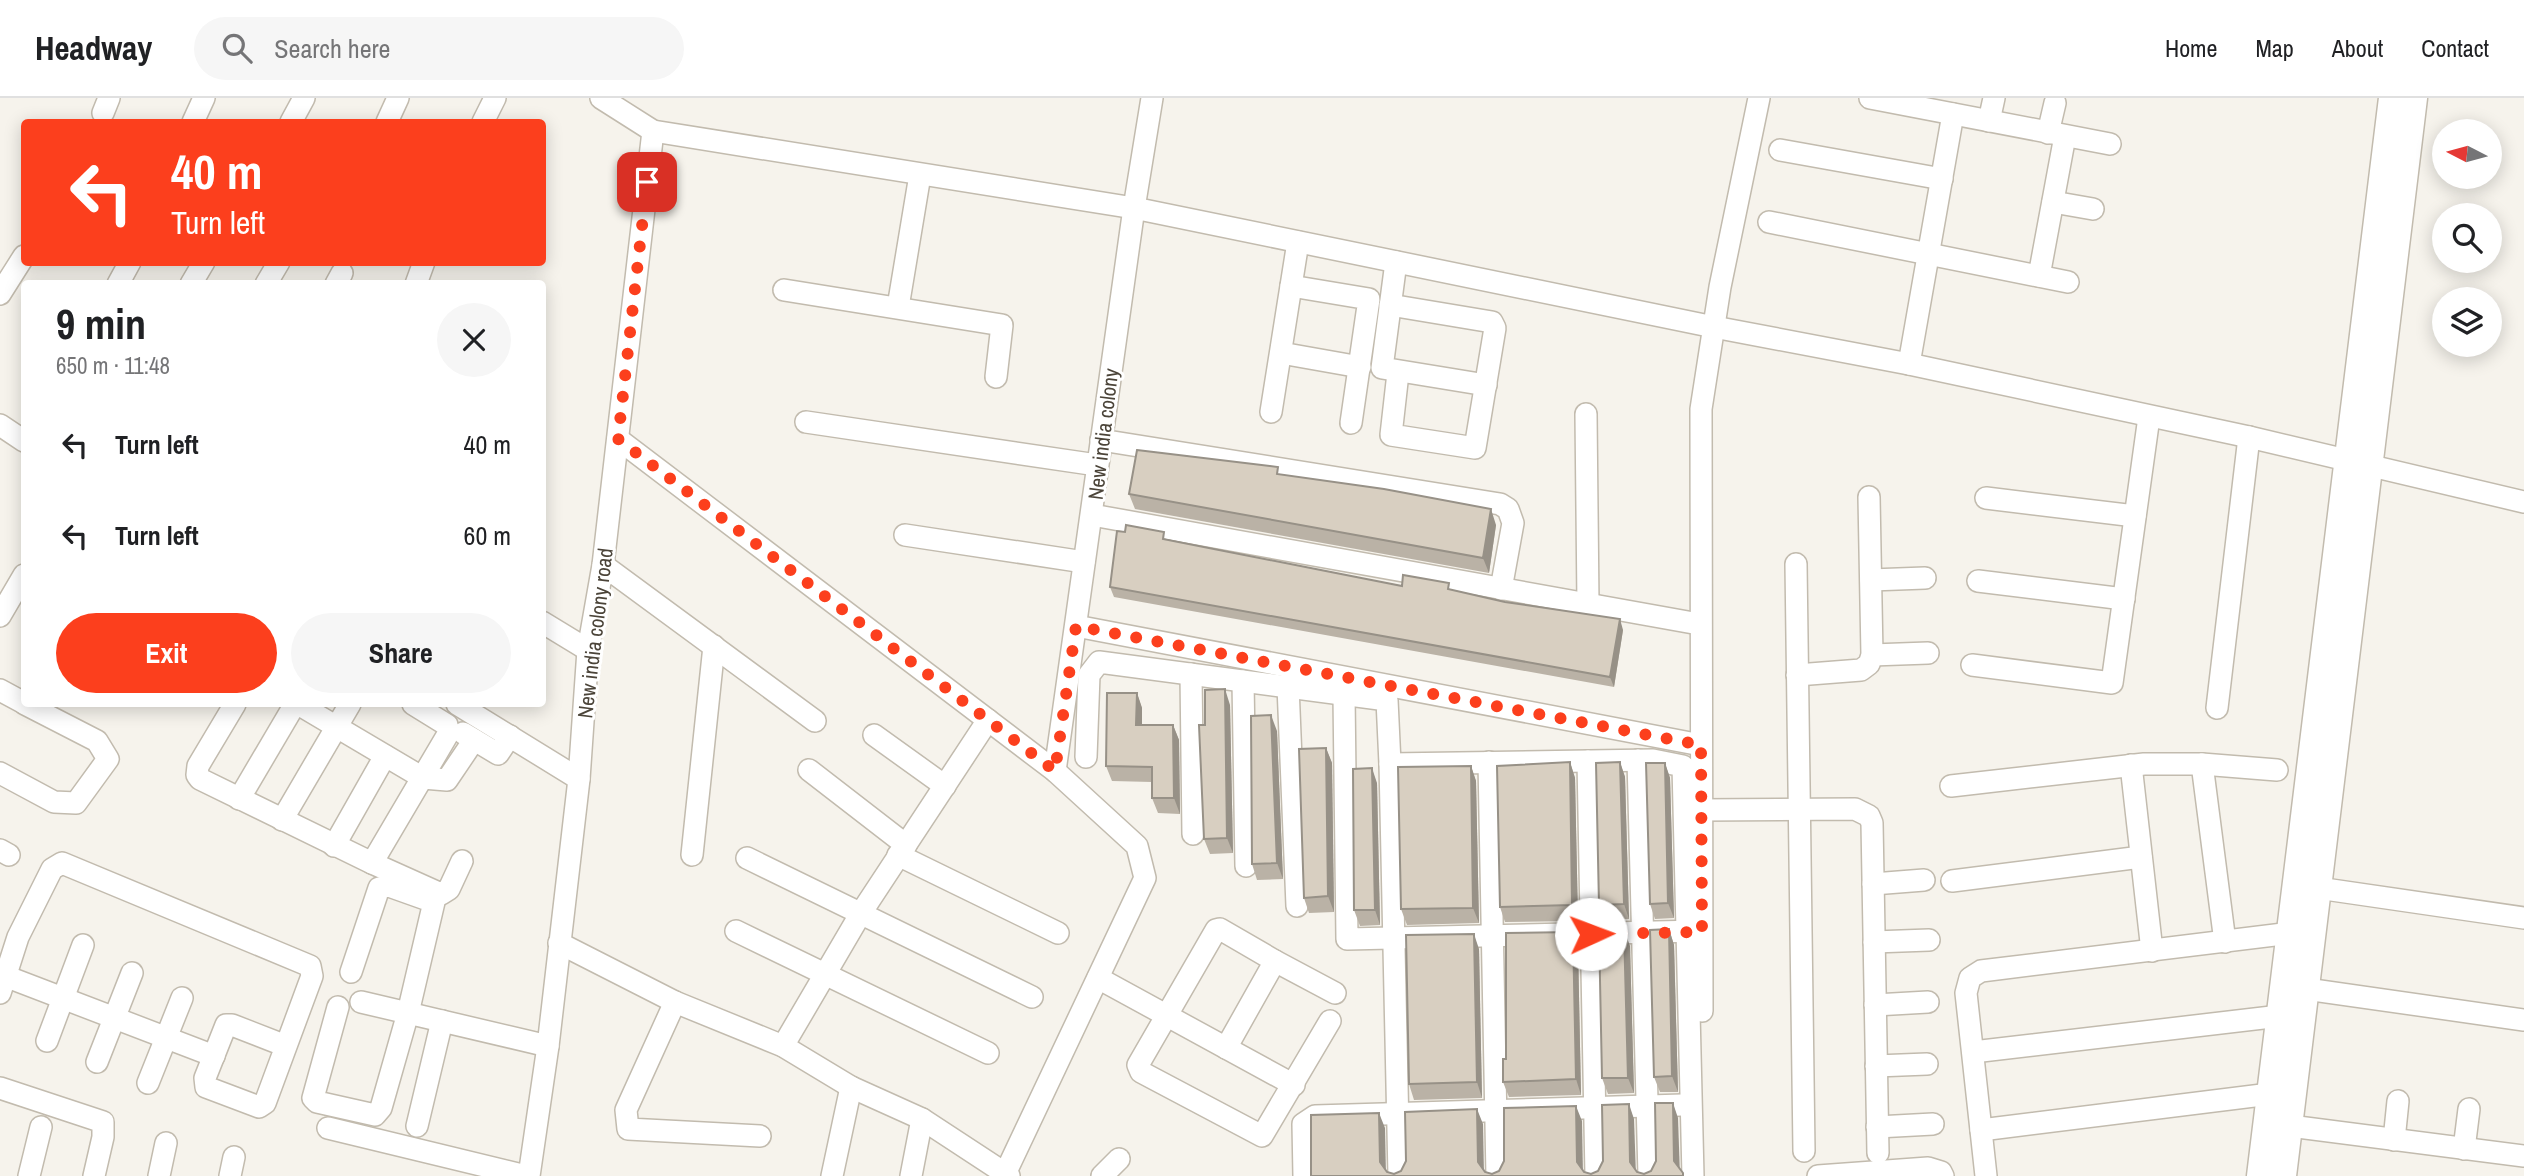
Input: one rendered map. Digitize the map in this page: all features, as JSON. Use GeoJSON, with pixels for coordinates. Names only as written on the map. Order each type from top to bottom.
{"type":"FeatureCollection","features":[{"type":"Feature","properties":{"kind":"street"},"geometry":{"type":"LineString","coordinates":[[194,119],[204,98]]}},
{"type":"Feature","properties":{"kind":"street"},"geometry":{"type":"LineString","coordinates":[[293,119],[304,98]]}},
{"type":"Feature","properties":{"kind":"street"},"geometry":{"type":"LineString","coordinates":[[388,119],[398,98]]}},
{"type":"Feature","properties":{"kind":"street"},"geometry":{"type":"LineString","coordinates":[[484,119],[495,98]]}},
{"type":"Feature","properties":{"kind":"street"},"geometry":{"type":"LineString","coordinates":[[601,98],[653,131],[1134,208],[1713,327],[1909,364],[2249,437],[2524,502]]}},
{"type":"Feature","properties":{"kind":"street","name":"New india colony"},"geometry":{"type":"LineString","coordinates":[[1055,771],[1134,208],[1152,98]]}},
{"type":"Feature","properties":{"kind":"street"},"geometry":{"type":"LineString","coordinates":[[1693,932],[1701,810],[1701,409],[1713,327],[1759,98]]}},
{"type":"Feature","properties":{"kind":"street"},"geometry":{"type":"LineString","coordinates":[[1870,98],[1931,104],[1953,114],[2110,144]]}},
{"type":"Feature","properties":{"kind":"street"},"geometry":{"type":"LineString","coordinates":[[1989,121],[1994,98]]}},
{"type":"Feature","properties":{"kind":"street"},"geometry":{"type":"LineString","coordinates":[[2283,1176],[2318,888],[2392,98]]}},
{"type":"Feature","properties":{"kind":"street"},"geometry":{"type":"LineString","coordinates":[[2260,1176],[2291,933],[2414,98]]}},
{"type":"Feature","properties":{"kind":"street"},"geometry":{"type":"LineString","coordinates":[[2039,276],[2053,202],[2057,135],[2055,103]]}},
{"type":"Feature","properties":{"kind":"street"},"geometry":{"type":"LineString","coordinates":[[1909,364],[1953,114]]}},
{"type":"Feature","properties":{"kind":"street","name":"New india colony road"},"geometry":{"type":"LineString","coordinates":[[527,1176],[548,1046],[579,779],[588,650],[603,565],[653,131]]}},
{"type":"Feature","properties":{"kind":"street"},"geometry":{"type":"LineString","coordinates":[[1780,149],[1942,179]]}},
{"type":"Feature","properties":{"kind":"street"},"geometry":{"type":"LineString","coordinates":[[898,307],[920,175]]}},
{"type":"Feature","properties":{"kind":"street"},"geometry":{"type":"LineString","coordinates":[[2053,202],[2093,209]]}},
{"type":"Feature","properties":{"kind":"street"},"geometry":{"type":"LineString","coordinates":[[1769,222],[2068,282]]}},
{"type":"Feature","properties":{"kind":"street"},"geometry":{"type":"LineString","coordinates":[[1271,412],[1298,242]]}},
{"type":"Feature","properties":{"kind":"street"},"geometry":{"type":"LineString","coordinates":[[0,294],[21,261]]}},
{"type":"Feature","properties":{"kind":"street"},"geometry":{"type":"LineString","coordinates":[[1396,262],[1381,365],[1383,370],[1486,385]]}},
{"type":"Feature","properties":{"kind":"street"},"geometry":{"type":"LineString","coordinates":[[1292,286],[1369,299],[1350,423]]}},
{"type":"Feature","properties":{"kind":"street"},"geometry":{"type":"LineString","coordinates":[[784,290],[1002,325],[996,377]]}},
{"type":"Feature","properties":{"kind":"street"},"geometry":{"type":"LineString","coordinates":[[1390,305],[1492,322],[1495,328],[1477,443],[1470,449],[1391,435],[1398,373]]}},
{"type":"Feature","properties":{"kind":"street"},"geometry":{"type":"LineString","coordinates":[[1281,353],[1360,367]]}},
{"type":"Feature","properties":{"kind":"street"},"geometry":{"type":"LineString","coordinates":[[1586,414],[1588,604]]}},
{"type":"Feature","properties":{"kind":"street"},"geometry":{"type":"LineString","coordinates":[[1972,665],[2112,683],[2149,417]]}},
{"type":"Feature","properties":{"kind":"street"},"geometry":{"type":"LineString","coordinates":[[806,422],[1097,465]]}},
{"type":"Feature","properties":{"kind":"street"},"geometry":{"type":"LineString","coordinates":[[2217,708],[2249,437]]}},
{"type":"Feature","properties":{"kind":"street"},"geometry":{"type":"LineString","coordinates":[[559,943],[675,1002],[783,1046],[851,1087],[922,1119],[1006,1175],[1146,878],[1137,846],[1055,771],[618,439]]}},
{"type":"Feature","properties":{"kind":"street"},"geometry":{"type":"LineString","coordinates":[[1101,440],[1500,504],[1508,509],[1513,523],[1501,589]]}},
{"type":"Feature","properties":{"kind":"street"},"geometry":{"type":"LineString","coordinates":[[1797,675],[1861,670],[1869,664],[1872,655],[1869,497]]}},
{"type":"Feature","properties":{"kind":"street"},"geometry":{"type":"LineString","coordinates":[[1986,498],[2136,516]]}},
{"type":"Feature","properties":{"kind":"street"},"geometry":{"type":"LineString","coordinates":[[1093,515],[1699,624]]}},
{"type":"Feature","properties":{"kind":"street"},"geometry":{"type":"LineString","coordinates":[[905,535],[1084,562]]}},
{"type":"Feature","properties":{"kind":"street"},"geometry":{"type":"LineString","coordinates":[[1796,564],[1804,1151]]}},
{"type":"Feature","properties":{"kind":"street"},"geometry":{"type":"LineString","coordinates":[[603,565],[815,720]]}},
{"type":"Feature","properties":{"kind":"street"},"geometry":{"type":"LineString","coordinates":[[1871,580],[1926,578]]}},
{"type":"Feature","properties":{"kind":"street"},"geometry":{"type":"LineString","coordinates":[[0,616],[21,580]]}},
{"type":"Feature","properties":{"kind":"street"},"geometry":{"type":"LineString","coordinates":[[1978,581],[2124,599]]}},
{"type":"Feature","properties":{"kind":"street"},"geometry":{"type":"LineString","coordinates":[[546,624],[588,650]]}},
{"type":"Feature","properties":{"kind":"street"},"geometry":{"type":"LineString","coordinates":[[1076,626],[1701,745]]}},
{"type":"Feature","properties":{"kind":"street"},"geometry":{"type":"LineString","coordinates":[[692,855],[714,646]]}},
{"type":"Feature","properties":{"kind":"street"},"geometry":{"type":"LineString","coordinates":[[1872,655],[1928,653]]}},
{"type":"Feature","properties":{"kind":"street"},"geometry":{"type":"LineString","coordinates":[[1086,757],[1089,676],[1100,662],[1387,701],[1399,1176]]}},
{"type":"Feature","properties":{"kind":"street"},"geometry":{"type":"LineString","coordinates":[[1191,674],[1193,834]]}},
{"type":"Feature","properties":{"kind":"street"},"geometry":{"type":"LineString","coordinates":[[1243,681],[1246,866]]}},
{"type":"Feature","properties":{"kind":"street"},"geometry":{"type":"LineString","coordinates":[[1288,687],[1297,906]]}},
{"type":"Feature","properties":{"kind":"street"},"geometry":{"type":"LineString","coordinates":[[0,690],[21,701]]}},
{"type":"Feature","properties":{"kind":"street"},"geometry":{"type":"LineString","coordinates":[[1344,695],[1347,939],[1693,932]]}},
{"type":"Feature","properties":{"kind":"street"},"geometry":{"type":"LineString","coordinates":[[0,773],[54,802],[76,803],[108,758],[97,741],[33,707]]}},
{"type":"Feature","properties":{"kind":"street"},"geometry":{"type":"LineString","coordinates":[[233,707],[198,766],[197,775],[334,846],[441,894],[449,889],[462,861]]}},
{"type":"Feature","properties":{"kind":"street"},"geometry":{"type":"LineString","coordinates":[[239,799],[295,707]]}},
{"type":"Feature","properties":{"kind":"street"},"geometry":{"type":"LineString","coordinates":[[302,707],[423,778],[447,780],[468,736],[498,754],[510,736]]}},
{"type":"Feature","properties":{"kind":"street"},"geometry":{"type":"LineString","coordinates":[[282,820],[348,707]]}},
{"type":"Feature","properties":{"kind":"street"},"geometry":{"type":"LineString","coordinates":[[372,863],[448,734],[448,728],[417,707]]}},
{"type":"Feature","properties":{"kind":"street"},"geometry":{"type":"LineString","coordinates":[[462,707],[579,779]]}},
{"type":"Feature","properties":{"kind":"street"},"geometry":{"type":"LineString","coordinates":[[783,1046],[860,913],[988,720]]}},
{"type":"Feature","properties":{"kind":"street"},"geometry":{"type":"LineString","coordinates":[[874,734],[945,786]]}},
{"type":"Feature","properties":{"kind":"street"},"geometry":{"type":"LineString","coordinates":[[334,846],[385,756]]}},
{"type":"Feature","properties":{"kind":"street"},"geometry":{"type":"LineString","coordinates":[[1390,764],[1638,760],[1683,766],[1693,932],[1697,1105],[1702,1176]]}},
{"type":"Feature","properties":{"kind":"street"},"geometry":{"type":"LineString","coordinates":[[1638,760],[1649,1176]]}},
{"type":"Feature","properties":{"kind":"street"},"geometry":{"type":"LineString","coordinates":[[1588,761],[1596,1176]]}},
{"type":"Feature","properties":{"kind":"street"},"geometry":{"type":"LineString","coordinates":[[1489,762],[1490,936],[1497,1176]]}},
{"type":"Feature","properties":{"kind":"street"},"geometry":{"type":"LineString","coordinates":[[2202,764],[2225,942]]}},
{"type":"Feature","properties":{"kind":"street"},"geometry":{"type":"LineString","coordinates":[[1951,786],[2131,765],[2202,764],[2277,770]]}},
{"type":"Feature","properties":{"kind":"street"},"geometry":{"type":"LineString","coordinates":[[2131,765],[2152,951]]}},
{"type":"Feature","properties":{"kind":"street"},"geometry":{"type":"LineString","coordinates":[[809,770],[902,850],[1058,933]]}},
{"type":"Feature","properties":{"kind":"street"},"geometry":{"type":"LineString","coordinates":[[1701,810],[1855,809],[1869,816],[1873,884],[1878,1153]]}},
{"type":"Feature","properties":{"kind":"street"},"geometry":{"type":"LineString","coordinates":[[747,858],[1032,997]]}},
{"type":"Feature","properties":{"kind":"street"},"geometry":{"type":"LineString","coordinates":[[1952,881],[2141,858]]}},
{"type":"Feature","properties":{"kind":"street"},"geometry":{"type":"LineString","coordinates":[[214,1056],[63,998],[3,985],[9,932],[52,869],[62,863],[73,865],[310,966],[312,976],[265,1103],[259,1107],[206,1087],[205,1078],[229,1025],[286,1046]]}},
{"type":"Feature","properties":{"kind":"street"},"geometry":{"type":"LineString","coordinates":[[1873,884],[1924,880]]}},
{"type":"Feature","properties":{"kind":"street"},"geometry":{"type":"LineString","coordinates":[[338,1007],[313,1098],[317,1102],[375,1115],[381,1108],[408,1013],[435,911],[432,900],[389,886],[379,888],[351,972]]}},
{"type":"Feature","properties":{"kind":"street"},"geometry":{"type":"LineString","coordinates":[[2318,888],[2524,918]]}},
{"type":"Feature","properties":{"kind":"street"},"geometry":{"type":"LineString","coordinates":[[1330,1021],[1265,1133],[1258,1136],[1138,1069],[1165,1015],[1216,930],[1224,930],[1335,993]]}},
{"type":"Feature","properties":{"kind":"street"},"geometry":{"type":"LineString","coordinates":[[736,931],[988,1053]]}},
{"type":"Feature","properties":{"kind":"street"},"geometry":{"type":"LineString","coordinates":[[1986,1176],[1966,993],[1970,978],[1981,971],[2291,933]]}},
{"type":"Feature","properties":{"kind":"street"},"geometry":{"type":"LineString","coordinates":[[1874,942],[1930,940]]}},
{"type":"Feature","properties":{"kind":"street"},"geometry":{"type":"LineString","coordinates":[[47,1041],[83,945]]}},
{"type":"Feature","properties":{"kind":"street"},"geometry":{"type":"LineString","coordinates":[[1226,1048],[1275,961]]}},
{"type":"Feature","properties":{"kind":"street"},"geometry":{"type":"LineString","coordinates":[[97,1062],[132,973]]}},
{"type":"Feature","properties":{"kind":"street"},"geometry":{"type":"LineString","coordinates":[[1098,978],[1294,1085]]}},
{"type":"Feature","properties":{"kind":"street"},"geometry":{"type":"LineString","coordinates":[[2306,989],[2524,1020]]}},
{"type":"Feature","properties":{"kind":"street"},"geometry":{"type":"LineString","coordinates":[[148,1083],[182,998]]}},
{"type":"Feature","properties":{"kind":"street"},"geometry":{"type":"LineString","coordinates":[[361,1002],[548,1046]]}},
{"type":"Feature","properties":{"kind":"street"},"geometry":{"type":"LineString","coordinates":[[675,1002],[625,1110],[628,1129],[760,1136]]}},
{"type":"Feature","properties":{"kind":"street"},"geometry":{"type":"LineString","coordinates":[[1875,1005],[1928,1002]]}},
{"type":"Feature","properties":{"kind":"street"},"geometry":{"type":"LineString","coordinates":[[1973,1052],[2280,1016]]}},
{"type":"Feature","properties":{"kind":"street"},"geometry":{"type":"LineString","coordinates":[[417,1126],[442,1021]]}},
{"type":"Feature","properties":{"kind":"street"},"geometry":{"type":"LineString","coordinates":[[1876,1066],[1927,1064]]}},
{"type":"Feature","properties":{"kind":"street"},"geometry":{"type":"LineString","coordinates":[[832,1176],[851,1087]]}},
{"type":"Feature","properties":{"kind":"street"},"geometry":{"type":"LineString","coordinates":[[0,1088],[103,1122],[103,1137],[94,1176]]}},
{"type":"Feature","properties":{"kind":"street"},"geometry":{"type":"LineString","coordinates":[[1982,1130],[2270,1094]]}},
{"type":"Feature","properties":{"kind":"street"},"geometry":{"type":"LineString","coordinates":[[2393,1140],[2398,1101]]}},
{"type":"Feature","properties":{"kind":"street"},"geometry":{"type":"LineString","coordinates":[[1304,1176],[1303,1124],[1315,1115],[1697,1105]]}},
{"type":"Feature","properties":{"kind":"street"},"geometry":{"type":"LineString","coordinates":[[1693,1176],[1697,1105]]}},
{"type":"Feature","properties":{"kind":"street"},"geometry":{"type":"LineString","coordinates":[[2464,1149],[2469,1109]]}},
{"type":"Feature","properties":{"kind":"street"},"geometry":{"type":"LineString","coordinates":[[911,1176],[922,1119]]}},
{"type":"Feature","properties":{"kind":"street"},"geometry":{"type":"LineString","coordinates":[[1877,1127],[1933,1124]]}},
{"type":"Feature","properties":{"kind":"street"},"geometry":{"type":"LineString","coordinates":[[2290,1126],[2524,1156]]}},
{"type":"Feature","properties":{"kind":"street"},"geometry":{"type":"LineString","coordinates":[[29,1176],[41,1128]]}},
{"type":"Feature","properties":{"kind":"street"},"geometry":{"type":"LineString","coordinates":[[328,1128],[527,1176]]}},
{"type":"Feature","properties":{"kind":"street"},"geometry":{"type":"LineString","coordinates":[[159,1176],[166,1143]]}},
{"type":"Feature","properties":{"kind":"street"},"geometry":{"type":"LineString","coordinates":[[1102,1176],[1119,1160]]}},
{"type":"Feature","properties":{"kind":"street"},"geometry":{"type":"LineString","coordinates":[[1818,1176],[1928,1168],[1941,1172],[1943,1176]]}},
{"type":"Feature","properties":{"kind":"building"},"geometry":{"type":"Polygon","coordinates":[[[1137,450],[1278,467],[1277,474],[1384,489],[1491,509],[1483,558],[1129,494],[1137,450]]]}},
{"type":"Feature","properties":{"kind":"building"},"geometry":{"type":"Polygon","coordinates":[[[1126,525],[1164,532],[1163,539],[1402,586],[1403,575],[1449,583],[1448,589],[1505,602],[1620,619],[1610,677],[1110,587],[1117,531],[1125,532],[1126,525]]]}},
{"type":"Feature","properties":{"kind":"building"},"geometry":{"type":"Polygon","coordinates":[[[1225,689],[1227,838],[1204,839],[1199,725],[1205,725],[1205,690],[1225,689]]]}},
{"type":"Feature","properties":{"kind":"building"},"geometry":{"type":"Polygon","coordinates":[[[1107,693],[1137,693],[1136,725],[1173,725],[1174,798],[1152,798],[1152,767],[1106,766],[1107,693]]]}},
{"type":"Feature","properties":{"kind":"building"},"geometry":{"type":"Polygon","coordinates":[[[1271,715],[1277,863],[1252,864],[1251,716],[1271,715]]]}},
{"type":"Feature","properties":{"kind":"building"},"geometry":{"type":"Polygon","coordinates":[[[1326,748],[1328,896],[1304,898],[1299,749],[1326,748]]]}},
{"type":"Feature","properties":{"kind":"building"},"geometry":{"type":"Polygon","coordinates":[[[1570,762],[1572,905],[1500,907],[1497,766],[1570,762]]]}},
{"type":"Feature","properties":{"kind":"building"},"geometry":{"type":"Polygon","coordinates":[[[1620,762],[1624,904],[1599,905],[1596,763],[1620,762]]]}},
{"type":"Feature","properties":{"kind":"building"},"geometry":{"type":"Polygon","coordinates":[[[1646,763],[1665,763],[1668,903],[1650,904],[1646,763]]]}},
{"type":"Feature","properties":{"kind":"building"},"geometry":{"type":"Polygon","coordinates":[[[1471,766],[1473,908],[1401,909],[1398,767],[1471,766]]]}},
{"type":"Feature","properties":{"kind":"building"},"geometry":{"type":"Polygon","coordinates":[[[1372,768],[1375,910],[1354,910],[1353,769],[1372,768]]]}},
{"type":"Feature","properties":{"kind":"building"},"geometry":{"type":"Polygon","coordinates":[[[1669,929],[1672,1076],[1654,1077],[1650,930],[1669,929]]]}},
{"type":"Feature","properties":{"kind":"building"},"geometry":{"type":"Polygon","coordinates":[[[1624,930],[1628,1078],[1602,1078],[1599,931],[1624,930]]]}},
{"type":"Feature","properties":{"kind":"building"},"geometry":{"type":"Polygon","coordinates":[[[1573,932],[1576,1079],[1503,1082],[1503,1059],[1506,1059],[1506,933],[1573,932]]]}},
{"type":"Feature","properties":{"kind":"building"},"geometry":{"type":"Polygon","coordinates":[[[1474,934],[1477,1082],[1409,1084],[1406,935],[1474,934]]]}},
{"type":"Feature","properties":{"kind":"building"},"geometry":{"type":"Polygon","coordinates":[[[1655,1103],[1673,1103],[1674,1161],[1683,1176],[1311,1176],[1311,1115],[1379,1113],[1380,1162],[1387,1172],[1394,1174],[1401,1171],[1406,1161],[1405,1112],[1477,1109],[1478,1162],[1485,1172],[1492,1174],[1499,1171],[1504,1161],[1504,1108],[1576,1106],[1577,1162],[1584,1172],[1591,1174],[1598,1171],[1603,1161],[1602,1105],[1629,1104],[1630,1162],[1637,1172],[1644,1174],[1651,1171],[1656,1161],[1655,1103]]]}},
{"type":"Feature","properties":{"kind":"route"},"geometry":{"type":"LineString","coordinates":[[647,182],[618,439],[1055,771],[1076,626],[1701,745],[1702,932],[1591,934]]}}]}
